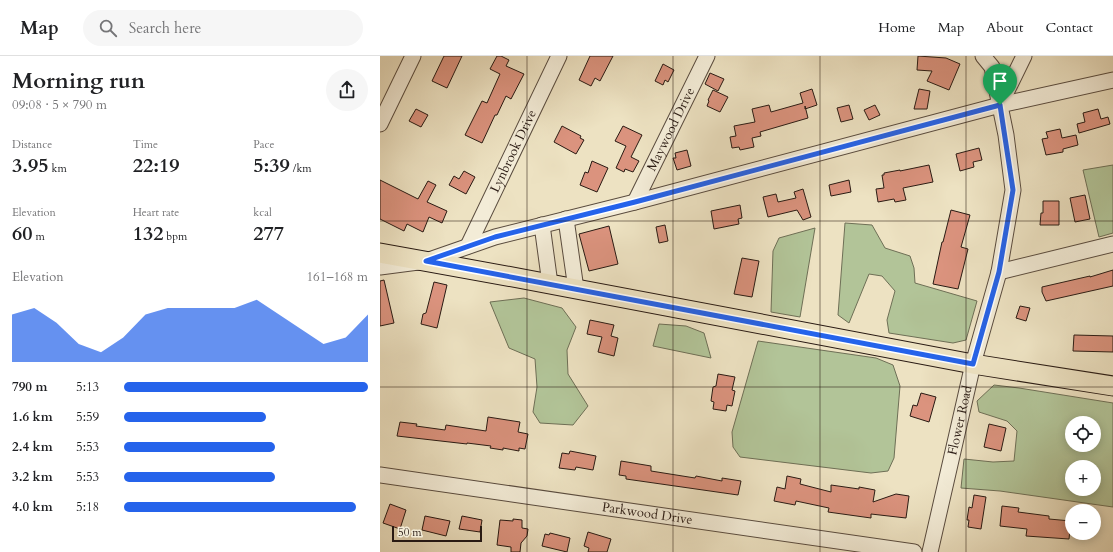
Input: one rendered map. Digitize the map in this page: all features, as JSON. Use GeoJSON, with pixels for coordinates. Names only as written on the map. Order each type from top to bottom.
{"type":"FeatureCollection","features":[{"type":"Feature","properties":{"kind":"main road"},"geometry":{"type":"LineString","coordinates":[[380,253],[576,288],[973,364],[1113,386]]}},
{"type":"Feature","properties":{"kind":"street"},"geometry":{"type":"LineString","coordinates":[[380,124],[413,56]]}},
{"type":"Feature","properties":{"kind":"street","name":"Lynbrook Drive"},"geometry":{"type":"LineString","coordinates":[[468,246],[560,56]]}},
{"type":"Feature","properties":{"kind":"street","name":"Maywood Drive"},"geometry":{"type":"LineString","coordinates":[[635,202],[707,56]]}},
{"type":"Feature","properties":{"kind":"street","name":"Flower Road"},"geometry":{"type":"LineString","coordinates":[[930,552],[973,364],[999,272],[1013,190],[1000,105],[992,66],[983,56]]}},
{"type":"Feature","properties":{"kind":"street"},"geometry":{"type":"LineString","coordinates":[[1000,105],[1024,56]]}},
{"type":"Feature","properties":{"kind":"street"},"geometry":{"type":"LineString","coordinates":[[380,267],[426,261],[495,237],[635,202],[1000,105],[1113,80]]}},
{"type":"Feature","properties":{"kind":"street"},"geometry":{"type":"LineString","coordinates":[[566,219],[576,288]]}},
{"type":"Feature","properties":{"kind":"street"},"geometry":{"type":"LineString","coordinates":[[542,225],[550,284]]}},
{"type":"Feature","properties":{"kind":"street"},"geometry":{"type":"LineString","coordinates":[[999,272],[1113,244]]}},
{"type":"Feature","properties":{"kind":"street"},"geometry":{"type":"LineString","coordinates":[[546,254],[571,250]]}},
{"type":"Feature","properties":{"kind":"street","name":"Parkwood Drive"},"geometry":{"type":"LineString","coordinates":[[380,475],[914,552]]}},
{"type":"Feature","properties":{"kind":"green space"},"geometry":{"type":"Polygon","coordinates":[[[1113,165],[1113,233],[1099,237],[1083,170],[1113,165]]]}},
{"type":"Feature","properties":{"kind":"green space"},"geometry":{"type":"Polygon","coordinates":[[[845,223],[872,225],[885,248],[910,256],[914,268],[915,283],[977,301],[966,340],[953,343],[889,333],[887,320],[895,291],[882,276],[869,274],[849,323],[838,315],[845,223]]]}},
{"type":"Feature","properties":{"kind":"green space"},"geometry":{"type":"Polygon","coordinates":[[[815,228],[800,317],[771,312],[773,251],[779,238],[815,228]]]}},
{"type":"Feature","properties":{"kind":"green space"},"geometry":{"type":"Polygon","coordinates":[[[524,298],[562,308],[576,327],[567,350],[568,374],[588,406],[573,425],[540,423],[533,412],[537,387],[535,359],[509,348],[490,302],[524,298]]]}},
{"type":"Feature","properties":{"kind":"green space"},"geometry":{"type":"Polygon","coordinates":[[[659,324],[686,326],[704,333],[711,358],[653,346],[659,324]]]}},
{"type":"Feature","properties":{"kind":"green space"},"geometry":{"type":"Polygon","coordinates":[[[758,341],[876,358],[893,365],[900,386],[894,458],[888,471],[871,473],[740,457],[733,447],[732,432],[758,341]]]}},
{"type":"Feature","properties":{"kind":"green space"},"geometry":{"type":"Polygon","coordinates":[[[994,385],[1113,403],[1113,507],[1101,505],[1101,504],[1000,491],[961,488],[964,459],[993,462],[1014,461],[1017,431],[1007,421],[979,412],[977,401],[994,385]]]}},
{"type":"Feature","properties":{"kind":"building"},"geometry":{"type":"Polygon","coordinates":[[[444,56],[462,56],[447,88],[432,81],[444,56]]]}},
{"type":"Feature","properties":{"kind":"building"},"geometry":{"type":"Polygon","coordinates":[[[497,56],[501,56],[509,60],[506,66],[524,74],[511,99],[506,96],[482,143],[465,135],[482,101],[487,103],[500,74],[490,69],[497,56]]]}},
{"type":"Feature","properties":{"kind":"building"},"geometry":{"type":"Polygon","coordinates":[[[590,56],[613,56],[600,81],[595,78],[591,86],[579,80],[590,56]]]}},
{"type":"Feature","properties":{"kind":"building"},"geometry":{"type":"Polygon","coordinates":[[[918,56],[946,58],[960,64],[949,90],[927,81],[932,71],[917,70],[918,56]]]}},
{"type":"Feature","properties":{"kind":"building"},"geometry":{"type":"Polygon","coordinates":[[[663,64],[674,70],[668,82],[665,80],[663,85],[655,81],[663,64]]]}},
{"type":"Feature","properties":{"kind":"building"},"geometry":{"type":"Polygon","coordinates":[[[710,73],[724,79],[718,91],[705,84],[710,73]]]}},
{"type":"Feature","properties":{"kind":"building"},"geometry":{"type":"Polygon","coordinates":[[[812,89],[817,105],[806,109],[808,118],[760,132],[761,136],[752,138],[754,147],[740,150],[739,147],[732,148],[730,137],[736,136],[734,126],[755,122],[752,109],[769,105],[771,112],[803,103],[800,93],[812,89]]]}},
{"type":"Feature","properties":{"kind":"building"},"geometry":{"type":"Polygon","coordinates":[[[919,89],[930,91],[927,109],[914,109],[919,89]]]}},
{"type":"Feature","properties":{"kind":"building"},"geometry":{"type":"Polygon","coordinates":[[[713,90],[728,97],[720,112],[707,106],[713,90]]]}},
{"type":"Feature","properties":{"kind":"building"},"geometry":{"type":"Polygon","coordinates":[[[849,105],[853,119],[841,122],[837,108],[849,105]]]}},
{"type":"Feature","properties":{"kind":"building"},"geometry":{"type":"Polygon","coordinates":[[[875,105],[880,115],[869,120],[864,110],[875,105]]]}},
{"type":"Feature","properties":{"kind":"building"},"geometry":{"type":"Polygon","coordinates":[[[416,109],[428,115],[421,127],[409,121],[416,109]]]}},
{"type":"Feature","properties":{"kind":"building"},"geometry":{"type":"Polygon","coordinates":[[[1098,109],[1101,119],[1108,117],[1110,124],[1079,133],[1077,124],[1085,122],[1083,113],[1098,109]]]}},
{"type":"Feature","properties":{"kind":"building"},"geometry":{"type":"Polygon","coordinates":[[[562,126],[581,136],[580,138],[584,140],[576,154],[554,142],[562,126]]]}},
{"type":"Feature","properties":{"kind":"building"},"geometry":{"type":"Polygon","coordinates":[[[623,126],[642,135],[631,157],[639,161],[633,172],[625,169],[624,172],[616,168],[626,146],[615,141],[623,126]]]}},
{"type":"Feature","properties":{"kind":"building"},"geometry":{"type":"Polygon","coordinates":[[[1060,129],[1062,138],[1076,135],[1078,145],[1063,149],[1063,152],[1046,155],[1042,139],[1048,138],[1046,132],[1060,129]]]}},
{"type":"Feature","properties":{"kind":"building"},"geometry":{"type":"Polygon","coordinates":[[[979,148],[982,160],[973,162],[974,167],[960,171],[956,154],[979,148]]]}},
{"type":"Feature","properties":{"kind":"building"},"geometry":{"type":"Polygon","coordinates":[[[687,150],[691,166],[677,170],[673,158],[676,158],[675,153],[687,150]]]}},
{"type":"Feature","properties":{"kind":"building"},"geometry":{"type":"Polygon","coordinates":[[[592,161],[608,168],[597,192],[580,185],[585,172],[588,173],[592,161]]]}},
{"type":"Feature","properties":{"kind":"building"},"geometry":{"type":"Polygon","coordinates":[[[929,165],[933,182],[903,188],[906,200],[895,202],[894,199],[878,202],[876,189],[884,188],[882,175],[884,175],[884,173],[929,165]]]}},
{"type":"Feature","properties":{"kind":"building"},"geometry":{"type":"Polygon","coordinates":[[[464,171],[475,177],[466,194],[449,185],[454,176],[459,179],[464,171]]]}},
{"type":"Feature","properties":{"kind":"building"},"geometry":{"type":"Polygon","coordinates":[[[380,180],[418,199],[428,181],[436,185],[427,202],[447,211],[442,223],[429,217],[423,232],[407,224],[404,231],[380,219],[380,180]]]}},
{"type":"Feature","properties":{"kind":"building"},"geometry":{"type":"Polygon","coordinates":[[[849,180],[851,192],[831,196],[829,185],[849,180]]]}},
{"type":"Feature","properties":{"kind":"building"},"geometry":{"type":"Polygon","coordinates":[[[803,189],[811,217],[803,220],[797,210],[768,217],[763,197],[776,194],[778,202],[796,198],[794,192],[803,189]]]}},
{"type":"Feature","properties":{"kind":"building"},"geometry":{"type":"Polygon","coordinates":[[[1085,195],[1090,219],[1075,222],[1070,198],[1085,195]]]}},
{"type":"Feature","properties":{"kind":"building"},"geometry":{"type":"Polygon","coordinates":[[[1043,201],[1059,201],[1059,225],[1040,225],[1041,213],[1043,213],[1043,201]]]}},
{"type":"Feature","properties":{"kind":"building"},"geometry":{"type":"Polygon","coordinates":[[[740,205],[742,218],[738,219],[739,224],[714,229],[711,211],[740,205]]]}},
{"type":"Feature","properties":{"kind":"building"},"geometry":{"type":"Polygon","coordinates":[[[951,210],[970,215],[961,247],[968,249],[958,289],[933,284],[951,210]]]}},
{"type":"Feature","properties":{"kind":"building"},"geometry":{"type":"Polygon","coordinates":[[[665,225],[668,241],[659,243],[656,227],[665,225]]]}},
{"type":"Feature","properties":{"kind":"building"},"geometry":{"type":"Polygon","coordinates":[[[609,226],[618,264],[589,271],[579,234],[609,226]]]}},
{"type":"Feature","properties":{"kind":"building"},"geometry":{"type":"Polygon","coordinates":[[[742,258],[759,261],[752,297],[734,294],[742,258]]]}},
{"type":"Feature","properties":{"kind":"building"},"geometry":{"type":"Polygon","coordinates":[[[1113,270],[1113,286],[1046,301],[1042,292],[1042,287],[1090,277],[1113,270]]]}},
{"type":"Feature","properties":{"kind":"building"},"geometry":{"type":"Polygon","coordinates":[[[384,280],[394,323],[380,326],[380,281],[384,280]]]}},
{"type":"Feature","properties":{"kind":"building"},"geometry":{"type":"Polygon","coordinates":[[[434,282],[447,285],[437,328],[421,324],[423,314],[426,313],[434,282]]]}},
{"type":"Feature","properties":{"kind":"building"},"geometry":{"type":"Polygon","coordinates":[[[1020,306],[1030,308],[1026,321],[1016,318],[1020,306]]]}},
{"type":"Feature","properties":{"kind":"building"},"geometry":{"type":"Polygon","coordinates":[[[590,320],[614,325],[611,336],[618,338],[614,356],[598,352],[602,337],[587,334],[590,320]]]}},
{"type":"Feature","properties":{"kind":"building"},"geometry":{"type":"Polygon","coordinates":[[[1074,335],[1113,336],[1113,352],[1073,351],[1074,335]]]}},
{"type":"Feature","properties":{"kind":"building"},"geometry":{"type":"Polygon","coordinates":[[[718,374],[735,377],[732,390],[735,391],[732,406],[727,405],[726,411],[713,409],[714,402],[711,401],[713,387],[716,386],[718,374]]]}},
{"type":"Feature","properties":{"kind":"building"},"geometry":{"type":"Polygon","coordinates":[[[921,393],[936,397],[929,422],[910,416],[913,405],[917,406],[921,393]]]}},
{"type":"Feature","properties":{"kind":"building"},"geometry":{"type":"Polygon","coordinates":[[[488,417],[520,422],[518,432],[528,434],[525,449],[519,448],[519,451],[503,448],[503,450],[490,448],[491,446],[397,436],[400,422],[445,430],[446,425],[486,431],[488,417]]]}},
{"type":"Feature","properties":{"kind":"building"},"geometry":{"type":"Polygon","coordinates":[[[989,424],[1006,428],[1001,451],[984,447],[989,424]]]}},
{"type":"Feature","properties":{"kind":"building"},"geometry":{"type":"Polygon","coordinates":[[[570,451],[596,456],[593,470],[576,467],[575,470],[559,468],[562,453],[569,454],[570,451]]]}},
{"type":"Feature","properties":{"kind":"building"},"geometry":{"type":"Polygon","coordinates":[[[621,461],[651,466],[651,471],[695,478],[696,476],[722,481],[722,478],[741,481],[738,495],[626,479],[626,476],[619,475],[621,461]]]}},
{"type":"Feature","properties":{"kind":"building"},"geometry":{"type":"Polygon","coordinates":[[[787,476],[801,479],[800,484],[831,492],[831,485],[875,490],[873,502],[896,494],[909,496],[906,518],[871,514],[871,518],[828,512],[829,508],[796,501],[795,505],[774,501],[777,487],[785,489],[787,476]]]}},
{"type":"Feature","properties":{"kind":"building"},"geometry":{"type":"Polygon","coordinates":[[[974,495],[986,497],[981,529],[968,527],[969,520],[967,520],[969,507],[972,508],[974,495]]]}},
{"type":"Feature","properties":{"kind":"building"},"geometry":{"type":"Polygon","coordinates":[[[390,504],[406,510],[400,529],[383,523],[390,504]]]}},
{"type":"Feature","properties":{"kind":"building"},"geometry":{"type":"Polygon","coordinates":[[[1002,506],[1019,508],[1018,512],[1049,516],[1049,519],[1065,520],[1065,539],[1026,536],[1027,529],[1000,526],[1002,506]]]}},
{"type":"Feature","properties":{"kind":"building"},"geometry":{"type":"Polygon","coordinates":[[[425,516],[450,521],[446,536],[422,530],[425,516]]]}},
{"type":"Feature","properties":{"kind":"building"},"geometry":{"type":"Polygon","coordinates":[[[462,516],[482,520],[480,532],[459,529],[462,516]]]}},
{"type":"Feature","properties":{"kind":"building"},"geometry":{"type":"Polygon","coordinates":[[[513,519],[522,520],[522,528],[528,529],[527,536],[521,543],[520,552],[511,552],[511,547],[497,545],[500,520],[513,521],[513,519]]]}},
{"type":"Feature","properties":{"kind":"building"},"geometry":{"type":"Polygon","coordinates":[[[588,532],[611,539],[607,552],[588,552],[589,548],[584,546],[588,532]]]}},
{"type":"Feature","properties":{"kind":"building"},"geometry":{"type":"Polygon","coordinates":[[[550,533],[570,538],[567,552],[542,546],[545,534],[549,535],[550,533]]]}},
{"type":"Feature","properties":{"kind":"route"},"geometry":{"type":"LineString","coordinates":[[1000,105],[1006,135],[1013,190],[999,272],[973,364],[426,261],[495,237],[635,202],[1000,105]]}}]}
